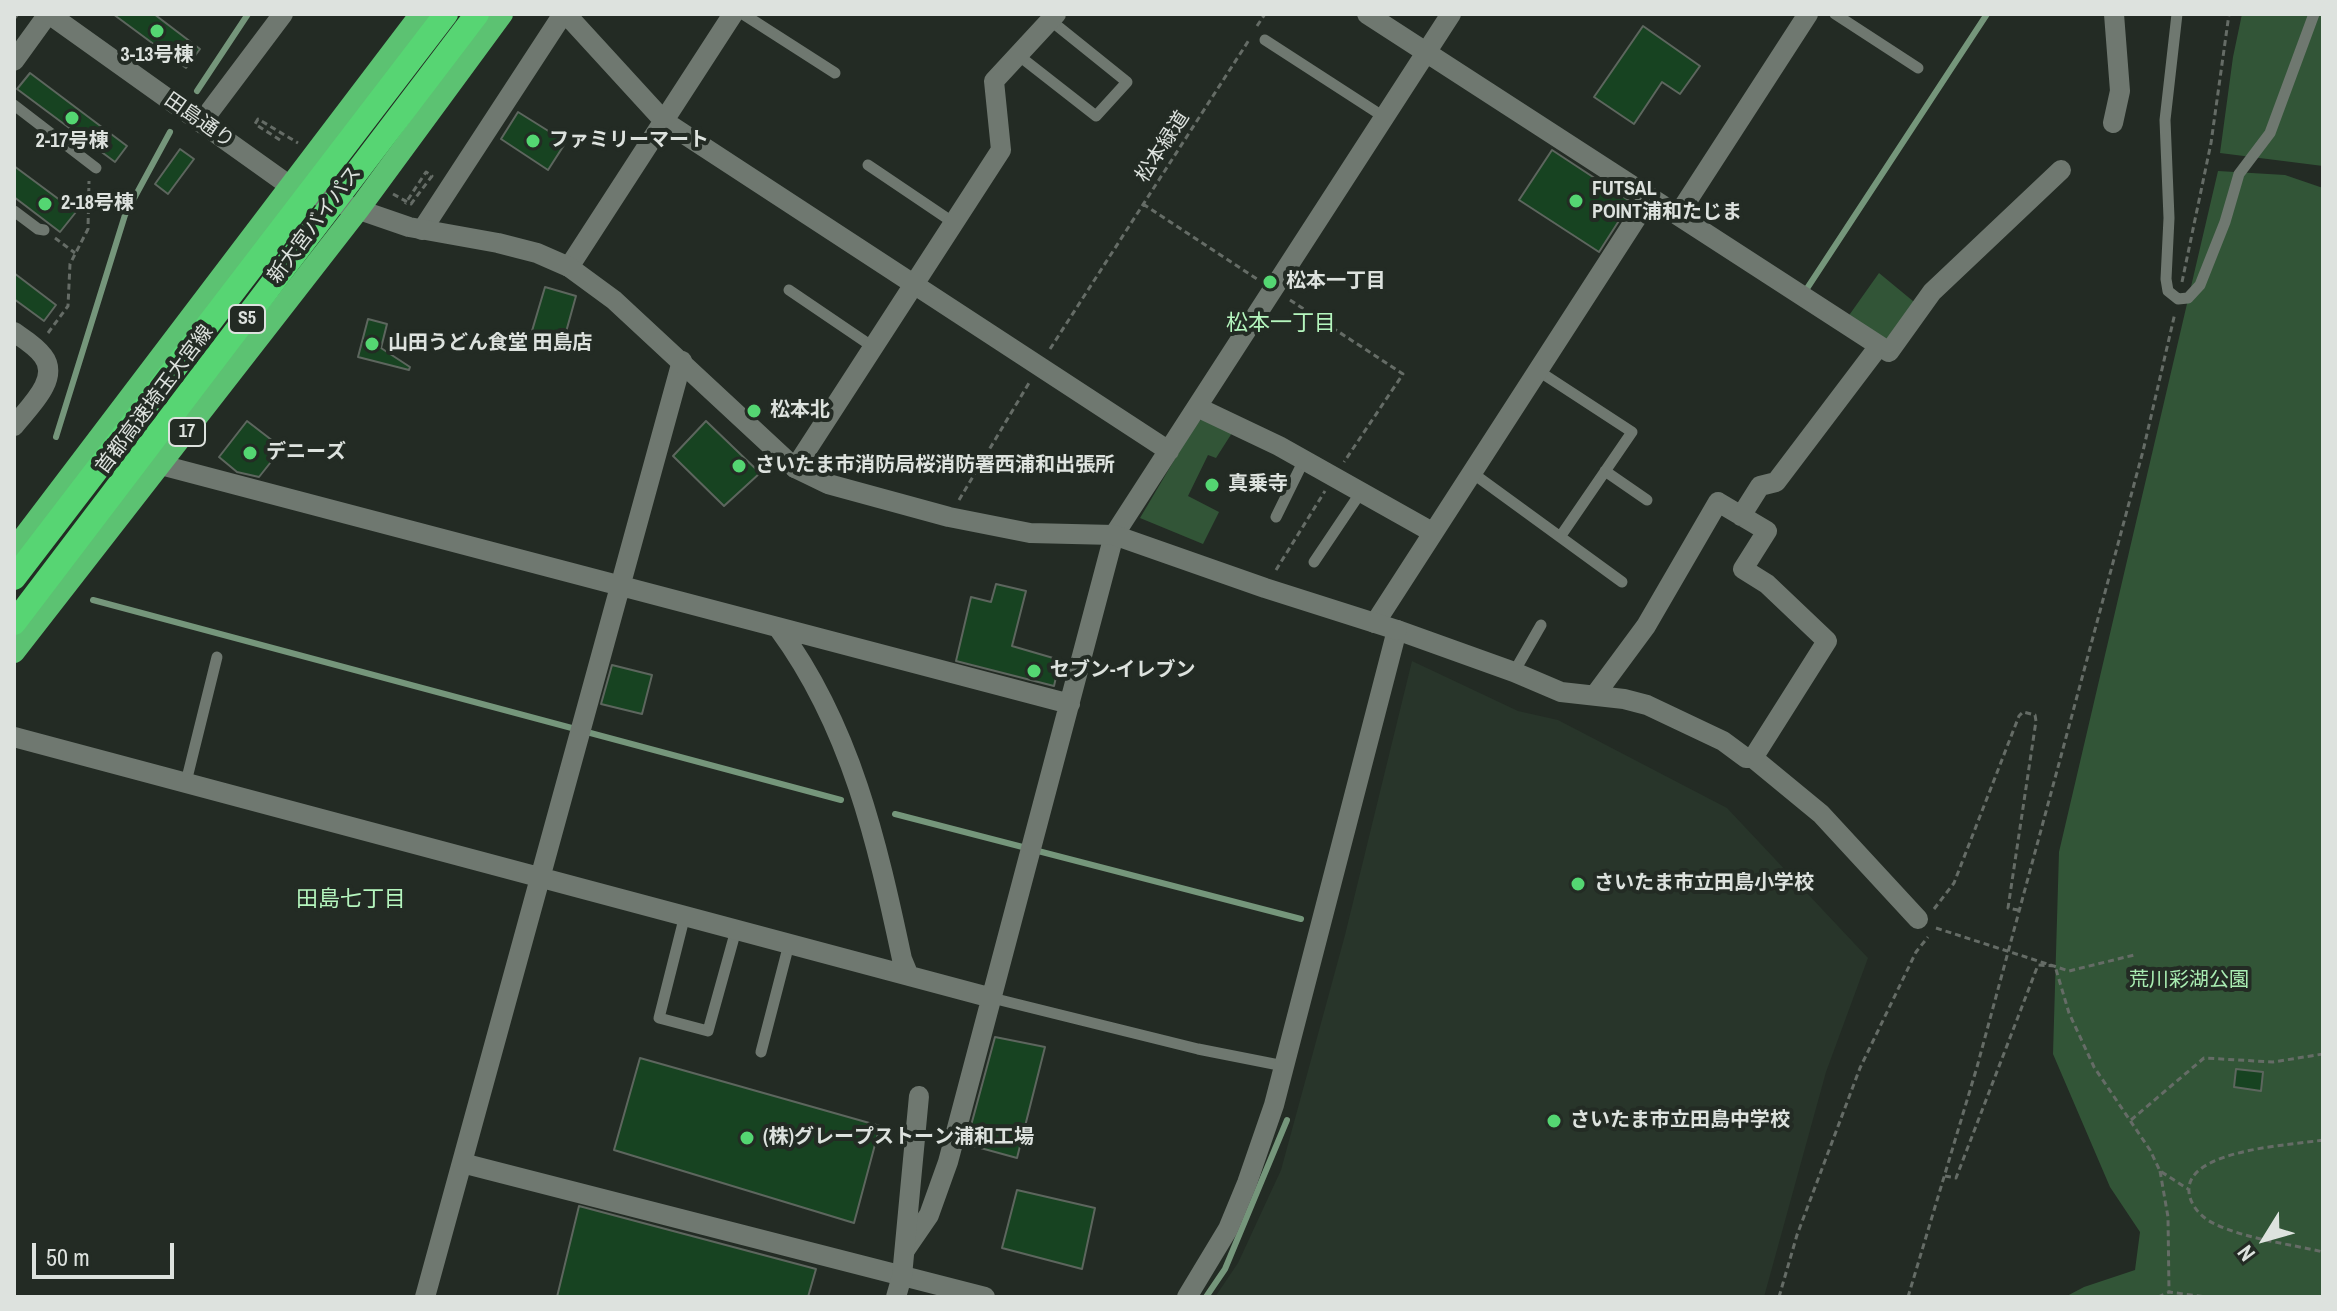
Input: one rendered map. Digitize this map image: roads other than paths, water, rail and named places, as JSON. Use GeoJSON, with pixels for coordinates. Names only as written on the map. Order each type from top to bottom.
{"type":"FeatureCollection","features":[{"type":"Feature","properties":{"kind":"highway"},"geometry":{"type":"LineString","coordinates":[[14,550],[421,14]]}},
{"type":"Feature","properties":{"kind":"highway","name":"首都高速埼玉大宮線"},"geometry":{"type":"LineString","coordinates":[[14,578],[446,14]]}},
{"type":"Feature","properties":{"kind":"highway","name":"首都高速埼玉大宮線"},"geometry":{"type":"LineString","coordinates":[[14,623],[477,14]]}},
{"type":"Feature","properties":{"kind":"highway","name":"新大宮バイパス"},"geometry":{"type":"LineString","coordinates":[[14,652],[358,210],[502,14]]}},
{"type":"Feature","properties":{"kind":"street"},"geometry":{"type":"LineString","coordinates":[[14,61],[48,14]]}},
{"type":"Feature","properties":{"kind":"street","name":"田島通り"},"geometry":{"type":"LineString","coordinates":[[48,14],[290,186],[422,230],[498,243],[537,253],[569,267],[614,300],[795,468],[828,484],[949,517],[1030,533],[1114,535],[1397,630],[1561,692],[1647,705],[1723,741],[1746,758],[1753,758],[1821,814],[1918,919]]}},
{"type":"Feature","properties":{"kind":"street"},"geometry":{"type":"LineString","coordinates":[[201,123],[283,14]]}},
{"type":"Feature","properties":{"kind":"street"},"geometry":{"type":"LineString","coordinates":[[422,230],[565,14],[664,121],[1169,451]]}},
{"type":"Feature","properties":{"kind":"street"},"geometry":{"type":"LineString","coordinates":[[569,267],[733,14]]}},
{"type":"Feature","properties":{"kind":"street"},"geometry":{"type":"LineString","coordinates":[[1367,14],[1889,352],[1932,292],[2061,170]]}},
{"type":"Feature","properties":{"kind":"street"},"geometry":{"type":"LineString","coordinates":[[905,1250],[929,1215],[948,1162],[1114,535],[1451,14]]}},
{"type":"Feature","properties":{"kind":"street"},"geometry":{"type":"LineString","coordinates":[[2113,123],[2120,91],[2114,14]]}},
{"type":"Feature","properties":{"kind":"street"},"geometry":{"type":"LineString","coordinates":[[1678,215],[1806,15]]}},
{"type":"Feature","properties":{"kind":"street"},"geometry":{"type":"LineString","coordinates":[[795,468],[1001,150],[994,81],[1053,17]]}},
{"type":"Feature","properties":{"kind":"street"},"geometry":{"type":"LineString","coordinates":[[1375,623],[1650,197]]}},
{"type":"Feature","properties":{"kind":"street"},"geometry":{"type":"LineString","coordinates":[[14,332],[36,349],[48,364],[47,383],[14,426]]}},
{"type":"Feature","properties":{"kind":"street"},"geometry":{"type":"LineString","coordinates":[[1741,516],[1760,486],[1776,482],[1879,346]]}},
{"type":"Feature","properties":{"kind":"street"},"geometry":{"type":"LineString","coordinates":[[425,1297],[682,361]]}},
{"type":"Feature","properties":{"kind":"street"},"geometry":{"type":"LineString","coordinates":[[1197,407],[1304,460],[1432,532]]}},
{"type":"Feature","properties":{"kind":"street"},"geometry":{"type":"LineString","coordinates":[[161,465],[1070,704]]}},
{"type":"Feature","properties":{"kind":"street"},"geometry":{"type":"LineString","coordinates":[[1595,695],[1646,626],[1718,502],[1767,531],[1743,569],[1767,584],[1827,641],[1753,758]]}},
{"type":"Feature","properties":{"kind":"street"},"geometry":{"type":"LineString","coordinates":[[779,629],[803,661],[821,694],[858,784],[877,844],[902,959],[909,976]]}},
{"type":"Feature","properties":{"kind":"street"},"geometry":{"type":"LineString","coordinates":[[1187,1297],[1228,1229],[1247,1183],[1284,1066],[1397,630]]}},
{"type":"Feature","properties":{"kind":"street"},"geometry":{"type":"LineString","coordinates":[[14,737],[992,998]]}},
{"type":"Feature","properties":{"kind":"street"},"geometry":{"type":"LineString","coordinates":[[896,1297],[905,1250],[919,1096]]}},
{"type":"Feature","properties":{"kind":"street"},"geometry":{"type":"LineString","coordinates":[[462,1163],[985,1297]]}},
{"type":"Feature","properties":{"kind":"lane"},"geometry":{"type":"LineString","coordinates":[[743,14],[835,73]]}},
{"type":"Feature","properties":{"kind":"lane"},"geometry":{"type":"LineString","coordinates":[[1835,14],[1918,68]]}},
{"type":"Feature","properties":{"kind":"lane"},"geometry":{"type":"LineString","coordinates":[[2177,14],[2165,120],[2169,218],[2166,279],[2168,291],[2178,299],[2188,298],[2200,285],[2225,222],[2239,174],[2270,133],[2314,14]]}},
{"type":"Feature","properties":{"kind":"lane"},"geometry":{"type":"LineString","coordinates":[[1018,55],[1096,116],[1127,82],[1053,17]]}},
{"type":"Feature","properties":{"kind":"lane"},"geometry":{"type":"LineString","coordinates":[[1265,40],[1384,117]]}},
{"type":"Feature","properties":{"kind":"lane"},"geometry":{"type":"LineString","coordinates":[[14,105],[96,168]]}},
{"type":"Feature","properties":{"kind":"lane"},"geometry":{"type":"LineString","coordinates":[[868,165],[954,223]]}},
{"type":"Feature","properties":{"kind":"lane"},"geometry":{"type":"LineString","coordinates":[[14,211],[44,230]]}},
{"type":"Feature","properties":{"kind":"lane"},"geometry":{"type":"LineString","coordinates":[[789,290],[873,347]]}},
{"type":"Feature","properties":{"kind":"lane"},"geometry":{"type":"LineString","coordinates":[[1537,370],[1632,432],[1560,537]]}},
{"type":"Feature","properties":{"kind":"lane"},"geometry":{"type":"LineString","coordinates":[[1276,517],[1304,460]]}},
{"type":"Feature","properties":{"kind":"lane"},"geometry":{"type":"LineString","coordinates":[[1605,471],[1647,500]]}},
{"type":"Feature","properties":{"kind":"lane"},"geometry":{"type":"LineString","coordinates":[[1471,472],[1622,582]]}},
{"type":"Feature","properties":{"kind":"lane"},"geometry":{"type":"LineString","coordinates":[[1314,562],[1361,492]]}},
{"type":"Feature","properties":{"kind":"lane"},"geometry":{"type":"LineString","coordinates":[[1514,672],[1541,625]]}},
{"type":"Feature","properties":{"kind":"lane"},"geometry":{"type":"LineString","coordinates":[[186,782],[217,657]]}},
{"type":"Feature","properties":{"kind":"lane"},"geometry":{"type":"LineString","coordinates":[[685,915],[659,1018],[708,1031],[736,930]]}},
{"type":"Feature","properties":{"kind":"lane"},"geometry":{"type":"LineString","coordinates":[[761,1052],[789,944]]}},
{"type":"Feature","properties":{"kind":"lane"},"geometry":{"type":"LineString","coordinates":[[992,998],[1198,1049],[1284,1066]]}},
{"type":"Feature","properties":{"kind":"waterway"},"geometry":{"type":"LineString","coordinates":[[197,91],[248,14]]}},
{"type":"Feature","properties":{"kind":"waterway"},"geometry":{"type":"LineString","coordinates":[[1806,290],[1987,14]]}},
{"type":"Feature","properties":{"kind":"waterway"},"geometry":{"type":"LineString","coordinates":[[56,437],[125,215],[170,132]]}},
{"type":"Feature","properties":{"kind":"waterway"},"geometry":{"type":"LineString","coordinates":[[93,600],[841,800]]}},
{"type":"Feature","properties":{"kind":"waterway"},"geometry":{"type":"LineString","coordinates":[[895,814],[1301,919]]}},
{"type":"Feature","properties":{"kind":"waterway"},"geometry":{"type":"LineString","coordinates":[[1206,1297],[1225,1269],[1287,1120]]}},
{"type":"Feature","properties":{"kind":"place","name":"3-13号棟"},"geometry":{"type":"Point","coordinates":[157,31]}},
{"type":"Feature","properties":{"kind":"place","name":"2-17号棟"},"geometry":{"type":"Point","coordinates":[72,118]}},
{"type":"Feature","properties":{"kind":"place","name":"ファミリーマート"},"geometry":{"type":"Point","coordinates":[533,141]}},
{"type":"Feature","properties":{"kind":"place","name":"FUTSAL POINT浦和たじま"},"geometry":{"type":"Point","coordinates":[1576,201]}},
{"type":"Feature","properties":{"kind":"place","name":"2-18号棟"},"geometry":{"type":"Point","coordinates":[45,204]}},
{"type":"Feature","properties":{"kind":"place","name":"松本一丁目"},"geometry":{"type":"Point","coordinates":[1270,282]}},
{"type":"Feature","properties":{"kind":"place","name":"山田うどん食堂 田島店"},"geometry":{"type":"Point","coordinates":[372,344]}},
{"type":"Feature","properties":{"kind":"place","name":"松本北"},"geometry":{"type":"Point","coordinates":[754,411]}},
{"type":"Feature","properties":{"kind":"place","name":"デニーズ"},"geometry":{"type":"Point","coordinates":[250,453]}},
{"type":"Feature","properties":{"kind":"place","name":"さいたま市消防局桜消防署西浦和出張所"},"geometry":{"type":"Point","coordinates":[739,466]}},
{"type":"Feature","properties":{"kind":"place","name":"真乗寺"},"geometry":{"type":"Point","coordinates":[1212,485]}},
{"type":"Feature","properties":{"kind":"place","name":"セブン-イレブン"},"geometry":{"type":"Point","coordinates":[1034,671]}},
{"type":"Feature","properties":{"kind":"place","name":"さいたま市立田島小学校"},"geometry":{"type":"Point","coordinates":[1578,884]}},
{"type":"Feature","properties":{"kind":"place","name":"さいたま市立田島中学校"},"geometry":{"type":"Point","coordinates":[1554,1121]}},
{"type":"Feature","properties":{"kind":"place","name":"(株)グレープストーン浦和工場"},"geometry":{"type":"Point","coordinates":[747,1138]}},
{"type":"Feature","properties":{"kind":"district","name":"松本一丁目"},"geometry":{"type":"Point","coordinates":[1281,324]}},
{"type":"Feature","properties":{"kind":"district","name":"田島七丁目"},"geometry":{"type":"Point","coordinates":[351,900]}},
{"type":"Feature","properties":{"kind":"park label","name":"荒川彩湖公園"},"geometry":{"type":"Point","coordinates":[2189,981]}}]}
